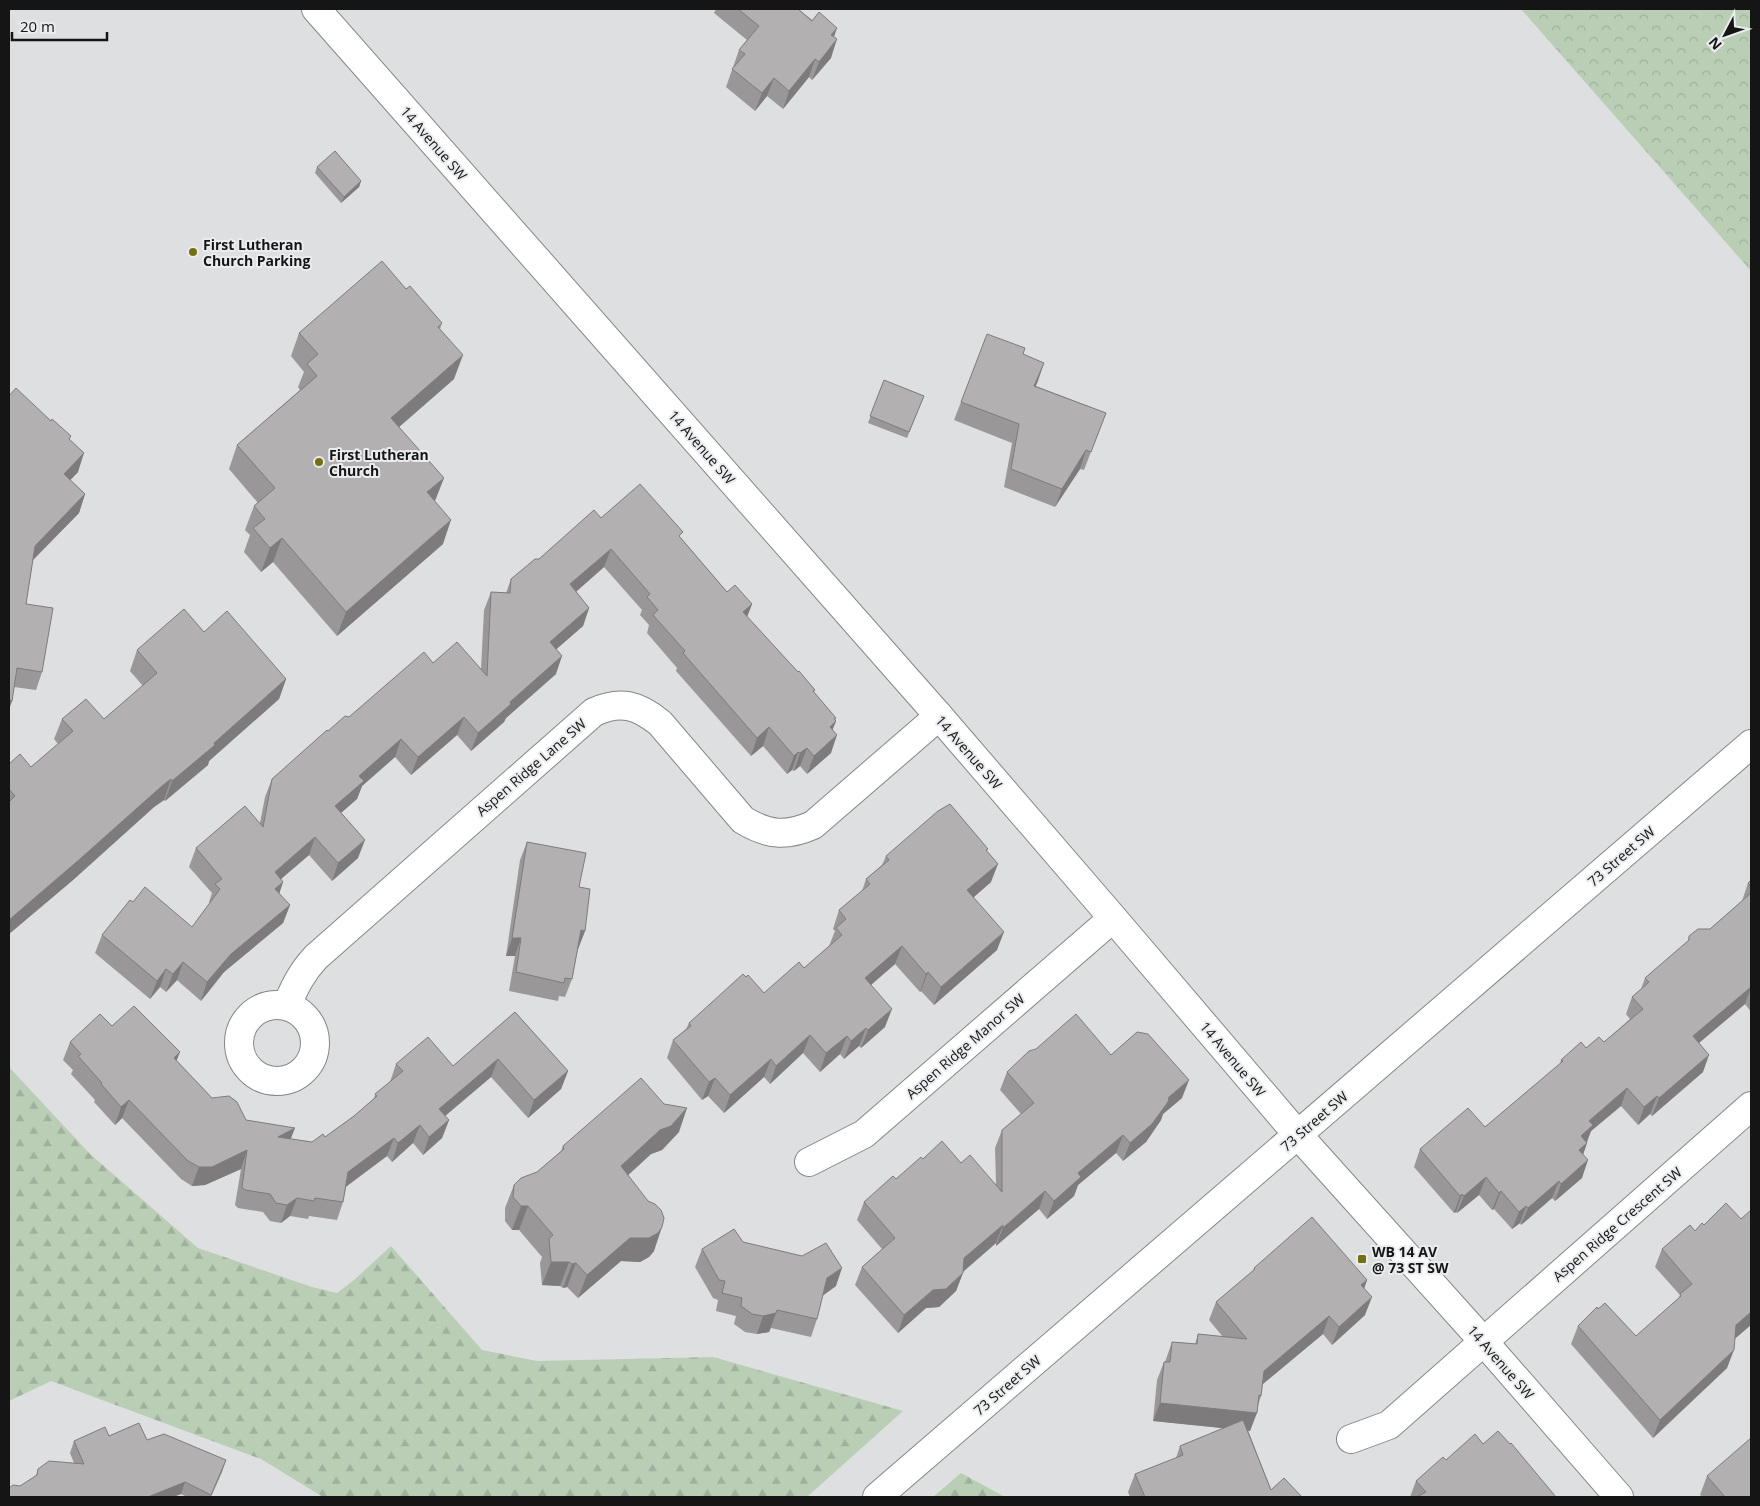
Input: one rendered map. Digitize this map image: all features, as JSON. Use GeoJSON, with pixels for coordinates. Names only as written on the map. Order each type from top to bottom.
{"type":"FeatureCollection","features":[{"type":"Feature","properties":{"kind":"street","name":"14 Avenue SW"},"geometry":{"type":"LineString","coordinates":[[316,9],[939,716],[1298,1135],[1484,1342],[1619,1497]]}},
{"type":"Feature","properties":{"kind":"street","name":"Aspen Ridge Lane SW"},"geometry":{"type":"LineString","coordinates":[[287,1005],[304,970],[316,958],[594,712],[606,707],[619,705],[634,706],[648,713],[660,723],[743,820],[756,828],[772,833],[800,831],[813,825],[939,716]]}},
{"type":"Feature","properties":{"kind":"street","name":"73 Street SW"},"geometry":{"type":"LineString","coordinates":[[877,1497],[1751,744]]}},
{"type":"Feature","properties":{"kind":"street","name":"Aspen Ridge Manor SW"},"geometry":{"type":"LineString","coordinates":[[809,1162],[864,1134],[1113,918]]}},
{"type":"Feature","properties":{"kind":"street","name":"Aspen Ridge Crescent SW"},"geometry":{"type":"LineString","coordinates":[[1350,1438],[1389,1425],[1751,1106]]}},
{"type":"Feature","properties":{"kind":"green space"},"geometry":{"type":"Polygon","coordinates":[[[1521,9],[1751,9],[1751,271],[1521,9]]]}},
{"type":"Feature","properties":{"kind":"green space"},"geometry":{"type":"Polygon","coordinates":[[[9,1067],[90,1154],[198,1248],[312,1287],[337,1293],[391,1246],[482,1350],[537,1361],[713,1357],[903,1411],[807,1497],[323,1497],[261,1459],[51,1381],[9,1401],[9,1067]]]}},
{"type":"Feature","properties":{"kind":"green space"},"geometry":{"type":"Polygon","coordinates":[[[961,1473],[1005,1497],[933,1497],[961,1473]]]}},
{"type":"Feature","properties":{"kind":"building"},"geometry":{"type":"Polygon","coordinates":[[[738,9],[798,9],[812,21],[819,12],[837,28],[831,35],[837,39],[819,62],[815,59],[789,91],[774,78],[762,93],[732,69],[745,54],[739,50],[759,26],[738,9]]]}},
{"type":"Feature","properties":{"kind":"building"},"geometry":{"type":"Polygon","coordinates":[[[335,151],[361,181],[344,197],[317,167],[335,151]]]}},
{"type":"Feature","properties":{"kind":"building","name":"First Lutheran Church"},"geometry":{"type":"Polygon","coordinates":[[[382,261],[406,289],[410,286],[442,323],[438,327],[463,355],[391,418],[444,478],[427,492],[451,520],[346,612],[282,538],[270,548],[253,528],[265,519],[254,506],[275,488],[237,445],[317,376],[307,364],[318,354],[299,333],[382,261]]]}},
{"type":"Feature","properties":{"kind":"building"},"geometry":{"type":"Polygon","coordinates":[[[987,334],[1025,348],[1023,354],[1044,363],[1034,386],[1106,413],[1091,452],[1086,450],[1062,489],[1011,469],[1019,424],[961,402],[987,334]]]}},
{"type":"Feature","properties":{"kind":"building"},"geometry":{"type":"Polygon","coordinates":[[[884,380],[924,396],[909,432],[870,416],[884,380]]]}},
{"type":"Feature","properties":{"kind":"building"},"geometry":{"type":"Polygon","coordinates":[[[16,388],[51,421],[52,419],[71,436],[69,439],[84,453],[64,474],[85,494],[35,546],[26,604],[53,608],[42,672],[17,668],[12,701],[9,700],[9,396],[16,388]]]}},
{"type":"Feature","properties":{"kind":"building"},"geometry":{"type":"Polygon","coordinates":[[[640,484],[683,532],[679,536],[727,592],[735,585],[752,604],[743,612],[799,671],[836,718],[834,719],[836,721],[830,727],[837,735],[814,756],[807,748],[794,756],[769,727],[757,738],[683,653],[685,651],[653,615],[658,610],[647,597],[650,594],[611,549],[570,584],[589,608],[550,642],[562,656],[478,733],[464,717],[418,757],[401,739],[359,776],[364,781],[335,806],[365,840],[338,863],[315,837],[275,872],[283,882],[275,889],[290,905],[231,954],[207,982],[183,962],[173,974],[166,969],[157,981],[102,935],[130,900],[133,902],[145,887],[192,927],[220,889],[215,884],[222,879],[196,848],[245,806],[263,827],[272,779],[327,730],[345,716],[349,717],[424,652],[433,663],[457,642],[487,676],[491,592],[510,593],[511,579],[535,559],[539,559],[594,510],[601,518],[640,484]]]}},
{"type":"Feature","properties":{"kind":"building"},"geometry":{"type":"Polygon","coordinates":[[[184,609],[204,632],[227,611],[286,679],[214,743],[215,745],[172,781],[171,779],[162,786],[9,920],[9,802],[15,796],[9,789],[9,764],[20,754],[31,767],[73,731],[62,719],[86,699],[104,719],[157,673],[137,650],[184,609]]]}},
{"type":"Feature","properties":{"kind":"building"},"geometry":{"type":"Polygon","coordinates":[[[950,804],[988,849],[986,850],[998,864],[967,890],[1004,932],[941,987],[928,972],[926,974],[902,946],[865,978],[892,1009],[868,1030],[866,1028],[851,1041],[847,1036],[826,1053],[810,1035],[776,1066],[771,1059],[730,1095],[715,1078],[709,1082],[673,1040],[691,1026],[689,1023],[743,974],[746,977],[748,975],[764,993],[799,962],[804,968],[842,935],[836,928],[846,919],[839,910],[870,884],[866,879],[889,860],[886,856],[938,811],[950,804]]]}},
{"type":"Feature","properties":{"kind":"building"},"geometry":{"type":"Polygon","coordinates":[[[527,842],[586,853],[579,887],[590,889],[585,931],[581,930],[572,979],[565,978],[564,983],[516,972],[521,938],[512,938],[527,842]]]}},
{"type":"Feature","properties":{"kind":"building"},"geometry":{"type":"Polygon","coordinates":[[[1751,893],[1751,987],[1693,1036],[1709,1055],[1659,1098],[1657,1096],[1644,1107],[1627,1088],[1589,1121],[1593,1125],[1581,1136],[1587,1143],[1579,1150],[1588,1160],[1561,1184],[1559,1181],[1528,1208],[1526,1206],[1519,1212],[1501,1191],[1499,1193],[1486,1177],[1464,1196],[1462,1194],[1460,1196],[1420,1149],[1468,1108],[1485,1127],[1563,1061],[1561,1060],[1581,1042],[1586,1048],[1599,1037],[1604,1042],[1643,1009],[1632,997],[1649,982],[1645,978],[1689,940],[1689,936],[1698,929],[1710,929],[1751,893]]]}},
{"type":"Feature","properties":{"kind":"building"},"geometry":{"type":"Polygon","coordinates":[[[134,1006],[180,1052],[174,1058],[212,1098],[229,1096],[237,1102],[246,1120],[295,1128],[278,1137],[312,1142],[323,1134],[325,1137],[354,1116],[377,1096],[375,1094],[403,1071],[396,1064],[428,1037],[453,1066],[515,1012],[568,1071],[534,1100],[498,1059],[439,1109],[449,1120],[429,1137],[420,1125],[398,1143],[394,1138],[348,1172],[343,1202],[315,1198],[314,1201],[297,1198],[287,1205],[276,1203],[270,1194],[245,1190],[242,1187],[247,1150],[212,1167],[199,1167],[188,1161],[129,1100],[121,1107],[78,1056],[81,1054],[70,1042],[100,1014],[112,1026],[134,1006]]]}},
{"type":"Feature","properties":{"kind":"building"},"geometry":{"type":"Polygon","coordinates":[[[1076,1014],[1111,1055],[1137,1032],[1148,1034],[1189,1080],[1169,1097],[1168,1102],[1152,1124],[1130,1143],[1123,1135],[1078,1173],[1081,1177],[1054,1201],[1045,1191],[1003,1228],[1003,1225],[964,1258],[963,1273],[946,1289],[933,1290],[904,1315],[862,1267],[895,1238],[864,1202],[893,1176],[896,1179],[921,1157],[923,1159],[942,1141],[961,1163],[970,1155],[1002,1192],[1002,1130],[1034,1103],[1007,1072],[1029,1051],[1036,1049],[1076,1014]]]}},
{"type":"Feature","properties":{"kind":"building"},"geometry":{"type":"Polygon","coordinates":[[[641,1078],[664,1104],[687,1108],[671,1126],[660,1130],[621,1166],[648,1201],[655,1204],[661,1210],[664,1218],[662,1227],[658,1233],[649,1238],[630,1238],[587,1275],[576,1263],[551,1262],[549,1239],[553,1235],[528,1206],[521,1206],[513,1197],[514,1185],[521,1178],[537,1172],[564,1149],[563,1146],[641,1078]]]}},
{"type":"Feature","properties":{"kind":"building"},"geometry":{"type":"Polygon","coordinates":[[[1726,1203],[1741,1219],[1751,1210],[1751,1312],[1736,1325],[1734,1350],[1660,1420],[1578,1326],[1597,1307],[1598,1309],[1605,1303],[1636,1336],[1692,1284],[1662,1249],[1690,1225],[1695,1231],[1702,1223],[1704,1225],[1726,1203]]]}},
{"type":"Feature","properties":{"kind":"building"},"geometry":{"type":"Polygon","coordinates":[[[1312,1217],[1367,1280],[1361,1285],[1372,1297],[1339,1327],[1329,1316],[1264,1371],[1257,1413],[1160,1403],[1164,1362],[1170,1362],[1172,1342],[1197,1344],[1198,1334],[1247,1339],[1216,1302],[1312,1217]]]}},
{"type":"Feature","properties":{"kind":"building"},"geometry":{"type":"Polygon","coordinates":[[[734,1229],[743,1242],[802,1256],[826,1243],[842,1268],[827,1278],[817,1319],[777,1310],[776,1313],[763,1316],[752,1314],[741,1306],[742,1298],[722,1293],[725,1281],[719,1280],[702,1249],[734,1229]]]}},
{"type":"Feature","properties":{"kind":"building"},"geometry":{"type":"Polygon","coordinates":[[[1243,1420],[1271,1490],[1284,1478],[1302,1497],[1145,1497],[1135,1474],[1183,1455],[1180,1446],[1243,1420]]]}},
{"type":"Feature","properties":{"kind":"building"},"geometry":{"type":"Polygon","coordinates":[[[139,1423],[147,1440],[164,1434],[226,1460],[211,1495],[185,1482],[148,1497],[9,1497],[9,1488],[13,1485],[20,1486],[37,1475],[38,1469],[49,1461],[84,1464],[74,1441],[105,1427],[109,1436],[139,1423]]]}},
{"type":"Feature","properties":{"kind":"building"},"geometry":{"type":"Polygon","coordinates":[[[1498,1431],[1511,1443],[1556,1497],[1417,1497],[1426,1492],[1416,1481],[1443,1457],[1446,1460],[1475,1434],[1483,1444],[1498,1431]]]}},
{"type":"Feature","properties":{"kind":"building"},"geometry":{"type":"Polygon","coordinates":[[[1751,1438],[1751,1497],[1725,1497],[1707,1476],[1751,1438]]]}},
{"type":"Feature","properties":{"kind":"place","name":"First Lutheran Church Parking"},"geometry":{"type":"Point","coordinates":[193,252]}},
{"type":"Feature","properties":{"kind":"place","name":"First Lutheran Church"},"geometry":{"type":"Point","coordinates":[319,462]}},
{"type":"Feature","properties":{"kind":"place","name":"WB 14 AV @ 73 ST SW"},"geometry":{"type":"Point","coordinates":[1362,1259]}}]}
